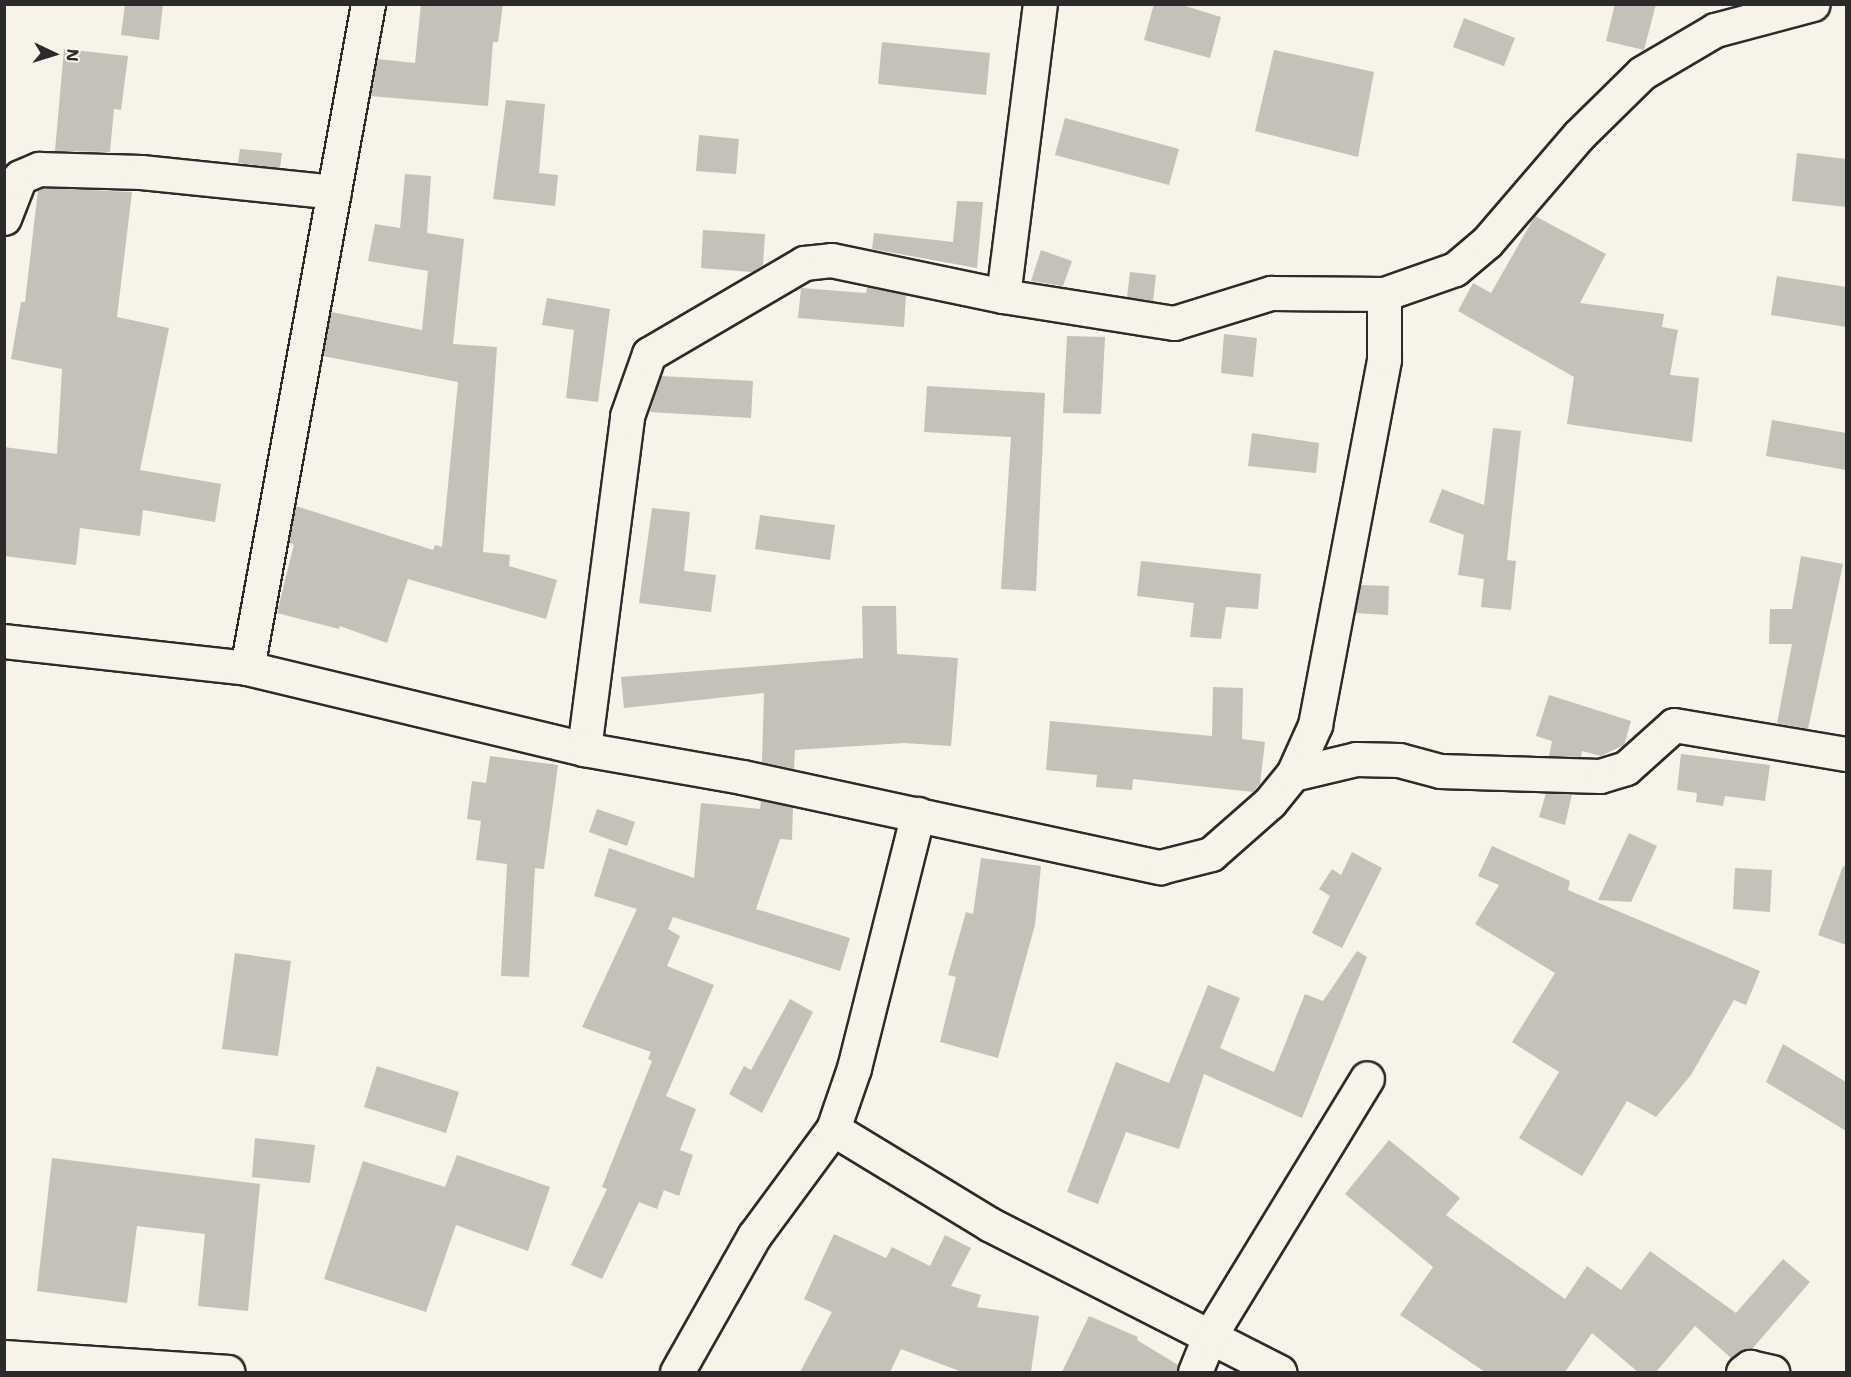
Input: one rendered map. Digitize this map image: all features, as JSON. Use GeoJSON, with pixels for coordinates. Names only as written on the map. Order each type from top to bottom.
{"type":"FeatureCollection","features":[{"type":"Feature","properties":{"kind":"street"},"geometry":{"type":"LineString","coordinates":[[247,668],[368,4]]}},
{"type":"Feature","properties":{"kind":"street"},"geometry":{"type":"LineString","coordinates":[[1003,296],[1040,4]]}},
{"type":"Feature","properties":{"kind":"street"},"geometry":{"type":"LineString","coordinates":[[584,749],[627,416],[649,354],[804,263],[831,260],[1003,296],[1174,323],[1271,293],[1384,294],[1455,269],[1487,242],[1579,135],[1642,73],[1715,30],[1813,4]]}},
{"type":"Feature","properties":{"kind":"street"},"geometry":{"type":"LineString","coordinates":[[4,218],[20,177],[39,169],[141,172],[334,192]]}},
{"type":"Feature","properties":{"kind":"street"},"geometry":{"type":"LineString","coordinates":[[4,641],[247,668],[584,749],[918,814],[1160,867],[1211,854],[1270,802],[1293,774],[1315,725],[1384,359],[1384,294]]}},
{"type":"Feature","properties":{"kind":"street"},"geometry":{"type":"LineString","coordinates":[[1293,774],[1356,759],[1399,760],[1440,771],[1600,776],[1626,768],[1674,725],[1846,754]]}},
{"type":"Feature","properties":{"kind":"street"},"geometry":{"type":"LineString","coordinates":[[677,1372],[754,1236],[833,1129],[854,1068],[918,814]]}},
{"type":"Feature","properties":{"kind":"street"},"geometry":{"type":"LineString","coordinates":[[1195,1372],[1209,1337],[1367,1078]]}},
{"type":"Feature","properties":{"kind":"street"},"geometry":{"type":"LineString","coordinates":[[833,1129],[989,1224],[1279,1372]]}},
{"type":"Feature","properties":{"kind":"street"},"geometry":{"type":"LineString","coordinates":[[4,1357],[227,1372]]}},
{"type":"Feature","properties":{"kind":"street"},"geometry":{"type":"LineString","coordinates":[[1743,1372],[1750,1367],[1772,1372]]}},
{"type":"Feature","properties":{"kind":"building"},"geometry":{"type":"Polygon","coordinates":[[[125,4],[163,4],[159,40],[121,35],[125,4]]]}},
{"type":"Feature","properties":{"kind":"building"},"geometry":{"type":"Polygon","coordinates":[[[421,4],[503,4],[498,42],[493,42],[488,106],[370,96],[377,59],[415,63],[421,4]]]}},
{"type":"Feature","properties":{"kind":"building"},"geometry":{"type":"Polygon","coordinates":[[[1154,4],[1179,4],[1221,17],[1210,58],[1144,40],[1154,4]]]}},
{"type":"Feature","properties":{"kind":"building"},"geometry":{"type":"Polygon","coordinates":[[[1615,4],[1656,4],[1644,50],[1606,41],[1615,4]]]}},
{"type":"Feature","properties":{"kind":"building"},"geometry":{"type":"Polygon","coordinates":[[[1464,18],[1515,38],[1504,66],[1453,47],[1464,18]]]}},
{"type":"Feature","properties":{"kind":"building"},"geometry":{"type":"Polygon","coordinates":[[[882,42],[990,53],[986,95],[878,84],[882,42]]]}},
{"type":"Feature","properties":{"kind":"building"},"geometry":{"type":"Polygon","coordinates":[[[64,49],[128,56],[121,110],[114,109],[110,152],[55,151],[64,49]]]}},
{"type":"Feature","properties":{"kind":"building"},"geometry":{"type":"Polygon","coordinates":[[[1274,50],[1374,72],[1358,157],[1255,131],[1274,50]]]}},
{"type":"Feature","properties":{"kind":"building"},"geometry":{"type":"Polygon","coordinates":[[[506,100],[545,104],[539,173],[558,175],[555,206],[493,199],[506,100]]]}},
{"type":"Feature","properties":{"kind":"building"},"geometry":{"type":"Polygon","coordinates":[[[1065,118],[1179,149],[1169,185],[1055,155],[1065,118]]]}},
{"type":"Feature","properties":{"kind":"building"},"geometry":{"type":"Polygon","coordinates":[[[699,135],[739,139],[736,174],[696,171],[699,135]]]}},
{"type":"Feature","properties":{"kind":"building"},"geometry":{"type":"Polygon","coordinates":[[[240,149],[282,153],[280,168],[238,163],[240,149]]]}},
{"type":"Feature","properties":{"kind":"building"},"geometry":{"type":"Polygon","coordinates":[[[1797,153],[1846,159],[1846,207],[1792,201],[1797,153]]]}},
{"type":"Feature","properties":{"kind":"building"},"geometry":{"type":"Polygon","coordinates":[[[405,174],[431,176],[427,233],[464,239],[453,344],[497,347],[483,552],[510,555],[509,566],[557,580],[546,619],[408,579],[387,643],[340,626],[339,629],[277,613],[294,544],[289,543],[296,506],[433,550],[435,545],[442,547],[458,382],[323,356],[331,312],[422,330],[428,271],[368,261],[375,224],[400,228],[405,174]]]}},
{"type":"Feature","properties":{"kind":"building"},"geometry":{"type":"Polygon","coordinates":[[[43,188],[132,192],[117,317],[169,328],[140,470],[221,484],[215,522],[143,510],[140,536],[80,528],[76,565],[4,556],[4,447],[57,454],[62,369],[11,359],[21,302],[25,302],[38,190],[43,188]]]}},
{"type":"Feature","properties":{"kind":"building"},"geometry":{"type":"Polygon","coordinates":[[[957,201],[983,202],[977,268],[872,249],[874,233],[953,242],[957,201]]]}},
{"type":"Feature","properties":{"kind":"building"},"geometry":{"type":"Polygon","coordinates":[[[1535,216],[1606,254],[1580,303],[1664,314],[1662,327],[1678,330],[1670,375],[1699,378],[1692,442],[1567,424],[1574,377],[1458,311],[1473,283],[1491,293],[1535,216]]]}},
{"type":"Feature","properties":{"kind":"building"},"geometry":{"type":"Polygon","coordinates":[[[703,230],[765,234],[763,265],[752,272],[701,268],[703,230]]]}},
{"type":"Feature","properties":{"kind":"building"},"geometry":{"type":"Polygon","coordinates":[[[1041,250],[1072,261],[1063,286],[1031,281],[1041,250]]]}},
{"type":"Feature","properties":{"kind":"building"},"geometry":{"type":"Polygon","coordinates":[[[1130,272],[1156,275],[1153,301],[1127,297],[1130,272]]]}},
{"type":"Feature","properties":{"kind":"building"},"geometry":{"type":"Polygon","coordinates":[[[1777,276],[1846,287],[1846,327],[1771,315],[1777,276]]]}},
{"type":"Feature","properties":{"kind":"building"},"geometry":{"type":"Polygon","coordinates":[[[867,287],[906,295],[904,327],[798,318],[801,288],[866,293],[867,287]]]}},
{"type":"Feature","properties":{"kind":"building"},"geometry":{"type":"Polygon","coordinates":[[[547,298],[610,309],[598,402],[566,398],[574,330],[542,325],[547,298]]]}},
{"type":"Feature","properties":{"kind":"building"},"geometry":{"type":"Polygon","coordinates":[[[1224,334],[1257,338],[1253,377],[1221,373],[1224,334]]]}},
{"type":"Feature","properties":{"kind":"building"},"geometry":{"type":"Polygon","coordinates":[[[1067,336],[1105,337],[1101,414],[1063,413],[1067,336]]]}},
{"type":"Feature","properties":{"kind":"building"},"geometry":{"type":"Polygon","coordinates":[[[661,376],[753,381],[751,418],[650,412],[661,376]]]}},
{"type":"Feature","properties":{"kind":"building"},"geometry":{"type":"Polygon","coordinates":[[[927,386],[1045,393],[1036,591],[1001,589],[1011,437],[924,432],[927,386]]]}},
{"type":"Feature","properties":{"kind":"building"},"geometry":{"type":"Polygon","coordinates":[[[1772,420],[1846,433],[1846,470],[1766,456],[1772,420]]]}},
{"type":"Feature","properties":{"kind":"building"},"geometry":{"type":"Polygon","coordinates":[[[1493,428],[1521,431],[1507,560],[1516,561],[1511,610],[1481,607],[1484,579],[1458,575],[1464,535],[1429,522],[1442,489],[1484,505],[1493,428]]]}},
{"type":"Feature","properties":{"kind":"building"},"geometry":{"type":"Polygon","coordinates":[[[1252,433],[1319,443],[1316,473],[1248,466],[1252,433]]]}},
{"type":"Feature","properties":{"kind":"building"},"geometry":{"type":"Polygon","coordinates":[[[652,508],[690,512],[684,571],[716,575],[711,612],[639,603],[652,508]]]}},
{"type":"Feature","properties":{"kind":"building"},"geometry":{"type":"Polygon","coordinates":[[[760,515],[835,525],[830,560],[755,549],[760,515]]]}},
{"type":"Feature","properties":{"kind":"building"},"geometry":{"type":"Polygon","coordinates":[[[1801,556],[1843,564],[1808,729],[1777,723],[1792,644],[1769,644],[1770,609],[1792,609],[1801,556]]]}},
{"type":"Feature","properties":{"kind":"building"},"geometry":{"type":"Polygon","coordinates":[[[1141,561],[1261,574],[1258,609],[1226,607],[1221,639],[1190,637],[1194,603],[1137,596],[1141,561]]]}},
{"type":"Feature","properties":{"kind":"building"},"geometry":{"type":"Polygon","coordinates":[[[1360,585],[1389,586],[1388,615],[1355,613],[1360,585]]]}},
{"type":"Feature","properties":{"kind":"building"},"geometry":{"type":"Polygon","coordinates":[[[862,606],[896,606],[897,654],[958,658],[951,746],[904,743],[795,750],[794,769],[762,762],[764,693],[624,708],[621,677],[863,658],[862,606]]]}},
{"type":"Feature","properties":{"kind":"building"},"geometry":{"type":"Polygon","coordinates":[[[1213,687],[1243,688],[1242,739],[1265,742],[1260,784],[1253,792],[1133,779],[1132,790],[1096,787],[1097,775],[1046,770],[1050,721],[1212,736],[1213,687]]]}},
{"type":"Feature","properties":{"kind":"building"},"geometry":{"type":"Polygon","coordinates":[[[1549,695],[1631,721],[1624,745],[1601,756],[1582,751],[1581,757],[1549,756],[1552,741],[1536,736],[1549,695]]]}},
{"type":"Feature","properties":{"kind":"building"},"geometry":{"type":"Polygon","coordinates":[[[1681,754],[1770,765],[1765,801],[1725,796],[1723,806],[1696,802],[1697,793],[1677,790],[1681,754]]]}},
{"type":"Feature","properties":{"kind":"building"},"geometry":{"type":"Polygon","coordinates":[[[490,756],[558,765],[544,869],[535,868],[529,977],[501,976],[507,864],[476,860],[481,821],[467,819],[472,781],[486,783],[490,756]]]}},
{"type":"Feature","properties":{"kind":"building"},"geometry":{"type":"Polygon","coordinates":[[[1546,793],[1572,794],[1565,825],[1539,817],[1546,793]]]}},
{"type":"Feature","properties":{"kind":"building"},"geometry":{"type":"Polygon","coordinates":[[[761,800],[793,807],[792,840],[780,839],[756,909],[850,938],[840,971],[673,917],[668,929],[680,936],[667,966],[714,985],[666,1096],[696,1109],[680,1150],[693,1155],[679,1196],[664,1190],[657,1209],[639,1202],[602,1279],[571,1265],[607,1189],[602,1187],[652,1061],[648,1059],[651,1052],[582,1027],[637,909],[594,896],[609,848],[694,878],[701,803],[760,809],[761,800]]]}},
{"type":"Feature","properties":{"kind":"building"},"geometry":{"type":"Polygon","coordinates":[[[597,809],[635,822],[627,846],[589,832],[597,809]]]}},
{"type":"Feature","properties":{"kind":"building"},"geometry":{"type":"Polygon","coordinates":[[[1629,833],[1657,846],[1631,902],[1598,900],[1629,833]]]}},
{"type":"Feature","properties":{"kind":"building"},"geometry":{"type":"Polygon","coordinates":[[[1492,846],[1570,881],[1568,890],[1760,971],[1746,1005],[1734,1000],[1691,1075],[1656,1117],[1627,1101],[1582,1176],[1519,1138],[1559,1072],[1512,1042],[1555,973],[1475,924],[1499,885],[1478,876],[1492,846]]]}},
{"type":"Feature","properties":{"kind":"building"},"geometry":{"type":"Polygon","coordinates":[[[1352,852],[1382,868],[1342,948],[1312,933],[1330,896],[1319,889],[1332,869],[1341,875],[1352,852]]]}},
{"type":"Feature","properties":{"kind":"building"},"geometry":{"type":"Polygon","coordinates":[[[981,858],[1041,866],[1035,925],[998,1058],[940,1042],[956,977],[948,975],[966,912],[973,914],[981,858]]]}},
{"type":"Feature","properties":{"kind":"building"},"geometry":{"type":"Polygon","coordinates":[[[1843,866],[1846,867],[1846,945],[1818,935],[1843,866]]]}},
{"type":"Feature","properties":{"kind":"building"},"geometry":{"type":"Polygon","coordinates":[[[1735,868],[1772,870],[1770,912],[1733,909],[1735,868]]]}},
{"type":"Feature","properties":{"kind":"building"},"geometry":{"type":"Polygon","coordinates":[[[1357,951],[1367,957],[1302,1118],[1204,1074],[1179,1149],[1126,1132],[1098,1204],[1067,1192],[1116,1062],[1169,1083],[1208,985],[1240,998],[1220,1048],[1274,1072],[1305,994],[1323,1001],[1357,951]]]}},
{"type":"Feature","properties":{"kind":"building"},"geometry":{"type":"Polygon","coordinates":[[[235,953],[291,961],[278,1056],[222,1049],[235,953]]]}},
{"type":"Feature","properties":{"kind":"building"},"geometry":{"type":"Polygon","coordinates":[[[790,999],[813,1012],[762,1113],[729,1094],[744,1066],[751,1070],[790,999]]]}},
{"type":"Feature","properties":{"kind":"building"},"geometry":{"type":"Polygon","coordinates":[[[1783,1044],[1846,1082],[1846,1131],[1766,1082],[1783,1044]]]}},
{"type":"Feature","properties":{"kind":"building"},"geometry":{"type":"Polygon","coordinates":[[[377,1066],[459,1092],[446,1133],[364,1107],[377,1066]]]}},
{"type":"Feature","properties":{"kind":"building"},"geometry":{"type":"Polygon","coordinates":[[[255,1138],[315,1145],[310,1183],[252,1177],[255,1138]]]}},
{"type":"Feature","properties":{"kind":"building"},"geometry":{"type":"Polygon","coordinates":[[[1389,1140],[1460,1198],[1446,1215],[1565,1299],[1587,1266],[1621,1290],[1650,1251],[1736,1313],[1783,1259],[1810,1282],[1752,1349],[1731,1358],[1695,1326],[1656,1372],[1638,1372],[1592,1333],[1565,1372],[1485,1372],[1400,1315],[1433,1267],[1345,1194],[1389,1140]]]}},
{"type":"Feature","properties":{"kind":"building"},"geometry":{"type":"Polygon","coordinates":[[[457,1155],[550,1187],[528,1251],[456,1225],[426,1312],[324,1279],[363,1161],[445,1187],[457,1155]]]}},
{"type":"Feature","properties":{"kind":"building"},"geometry":{"type":"Polygon","coordinates":[[[52,1158],[260,1184],[248,1311],[198,1306],[205,1234],[137,1226],[127,1303],[37,1291],[52,1158]]]}},
{"type":"Feature","properties":{"kind":"building"},"geometry":{"type":"Polygon","coordinates":[[[834,1234],[886,1258],[892,1247],[930,1266],[945,1235],[971,1248],[951,1286],[981,1295],[977,1307],[1039,1316],[1031,1372],[962,1372],[901,1349],[890,1372],[800,1372],[832,1312],[804,1299],[834,1234]]]}},
{"type":"Feature","properties":{"kind":"building"},"geometry":{"type":"Polygon","coordinates":[[[1089,1316],[1138,1337],[1137,1340],[1178,1365],[1177,1372],[1062,1372],[1089,1316]]]}}]}
